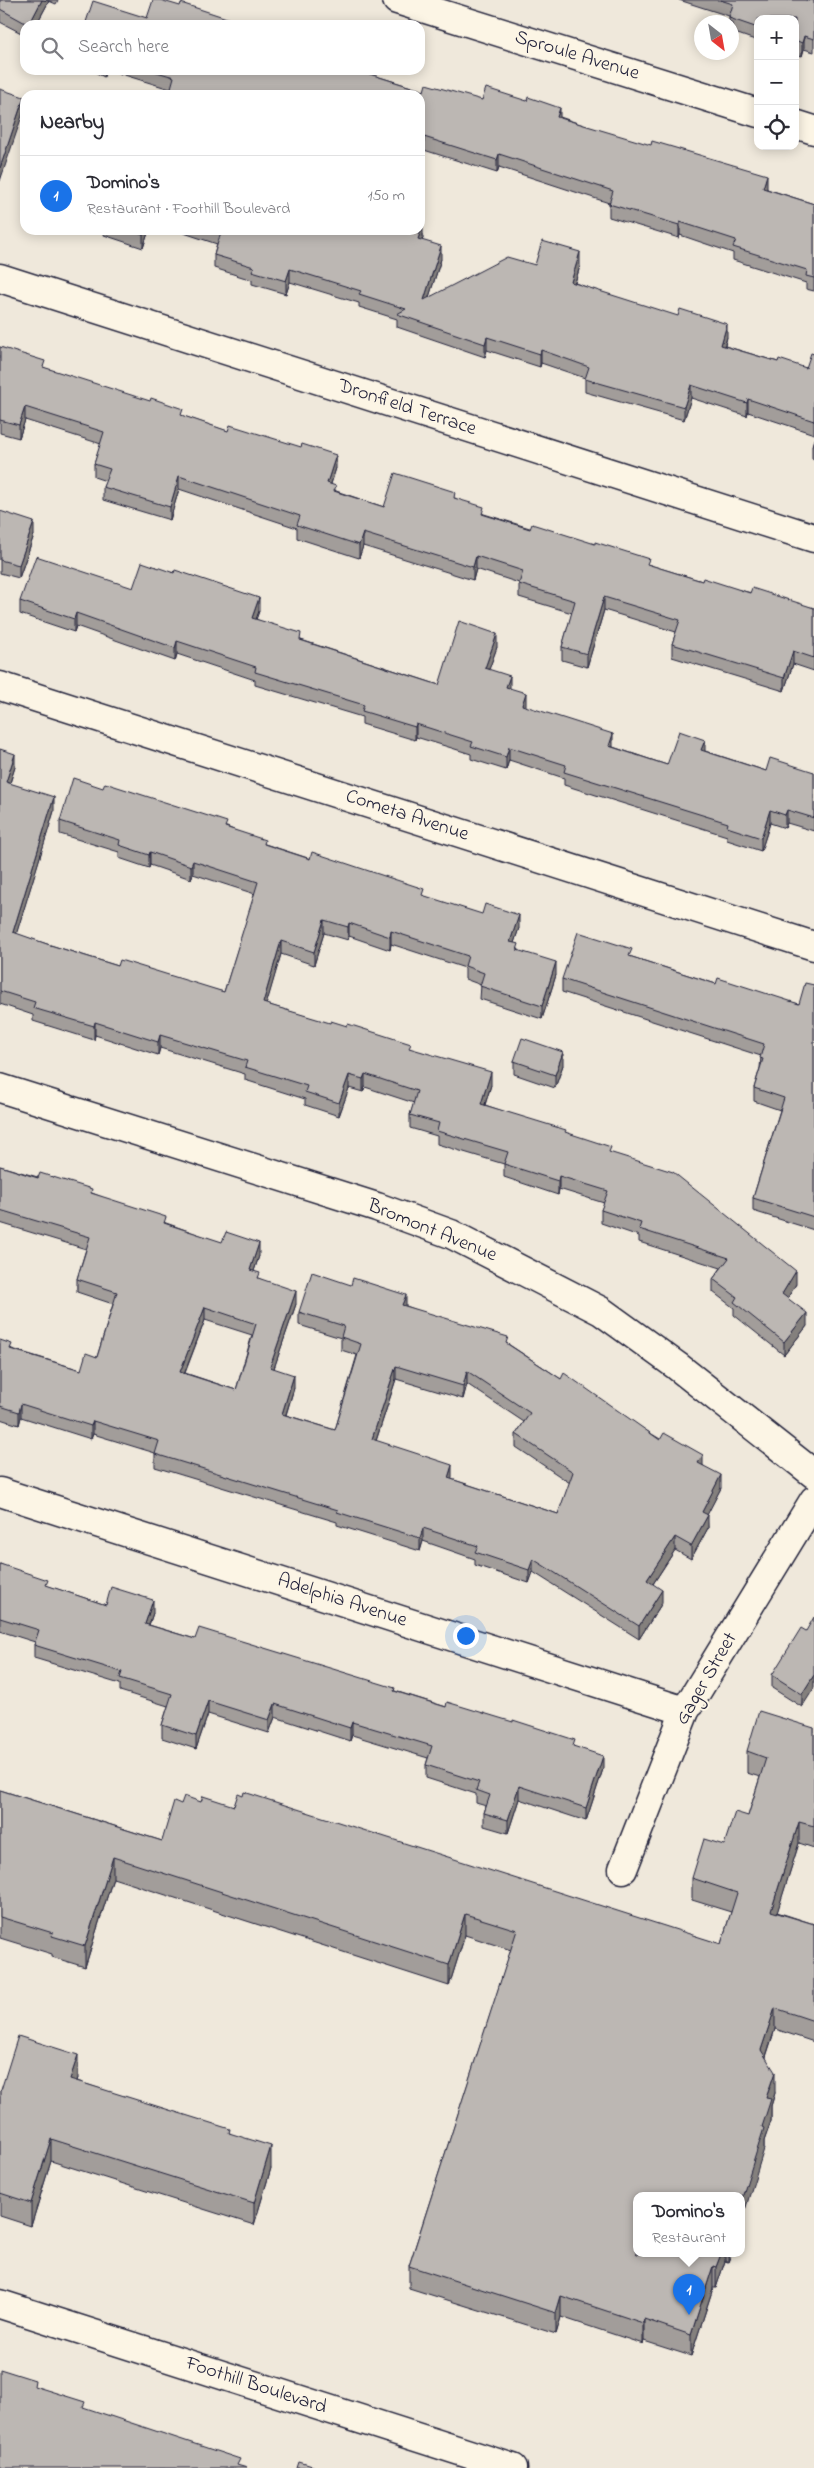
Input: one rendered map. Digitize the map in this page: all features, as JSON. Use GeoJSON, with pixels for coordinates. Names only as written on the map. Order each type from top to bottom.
{"type":"FeatureCollection","features":[{"type":"Feature","properties":{"kind":"street","name":"Sproule Avenue"},"geometry":{"type":"LineString","coordinates":[[397,0],[754,111]]}},
{"type":"Feature","properties":{"kind":"street"},"geometry":{"type":"LineString","coordinates":[[799,125],[814,130]]}},
{"type":"Feature","properties":{"kind":"street","name":"Dronfield Terrace"},"geometry":{"type":"LineString","coordinates":[[0,278],[814,538]]}},
{"type":"Feature","properties":{"kind":"street","name":"Cometa Avenue"},"geometry":{"type":"LineString","coordinates":[[0,686],[814,946]]}},
{"type":"Feature","properties":{"kind":"street","name":"Bromont Avenue"},"geometry":{"type":"LineString","coordinates":[[0,1088],[377,1207],[451,1234],[601,1311],[677,1366],[814,1474]]}},
{"type":"Feature","properties":{"kind":"street","name":"Adelphia Avenue"},"geometry":{"type":"LineString","coordinates":[[0,1492],[685,1711]]}},
{"type":"Feature","properties":{"kind":"street","name":"Gager Street"},"geometry":{"type":"LineString","coordinates":[[623,1870],[685,1711],[814,1500]]}},
{"type":"Feature","properties":{"kind":"street","name":"Foothill Boulevard"},"geometry":{"type":"LineString","coordinates":[[0,2304],[513,2468]]}},
{"type":"Feature","properties":{"kind":"building"},"geometry":{"type":"Polygon","coordinates":[[[0,0],[42,0],[32,20],[20,20],[0,9],[0,0]]]}},
{"type":"Feature","properties":{"kind":"building"},"geometry":{"type":"Polygon","coordinates":[[[153,0],[160,0],[180,6],[181,3],[233,20],[87,20],[93,1],[147,18],[153,0]]]}},
{"type":"Feature","properties":{"kind":"building"},"geometry":{"type":"Polygon","coordinates":[[[720,0],[814,0],[814,39],[804,36],[802,43],[799,42],[799,15],[754,15],[754,27],[739,21],[739,15],[730,15],[733,4],[720,0]]]}},
{"type":"Feature","properties":{"kind":"building"},"geometry":{"type":"Polygon","coordinates":[[[167,75],[373,75],[421,90],[170,90],[174,77],[167,75]]]}},
{"type":"Feature","properties":{"kind":"building"},"geometry":{"type":"Polygon","coordinates":[[[426,84],[482,100],[486,88],[527,101],[528,97],[560,108],[557,117],[651,145],[652,141],[767,175],[763,188],[814,204],[814,278],[806,276],[807,270],[733,247],[736,240],[680,222],[679,225],[609,204],[613,191],[499,154],[497,160],[425,137],[424,90],[426,84]]]}},
{"type":"Feature","properties":{"kind":"building"},"geometry":{"type":"Polygon","coordinates":[[[0,89],[20,96],[20,109],[0,168],[0,89]]]}},
{"type":"Feature","properties":{"kind":"building"},"geometry":{"type":"Polygon","coordinates":[[[220,235],[419,235],[418,239],[441,246],[424,300],[507,257],[535,265],[542,241],[580,252],[571,282],[678,316],[680,309],[727,324],[721,345],[778,362],[779,359],[806,368],[811,353],[814,354],[814,421],[748,399],[747,403],[691,385],[684,407],[585,379],[589,367],[541,350],[540,354],[487,337],[485,344],[397,314],[406,309],[359,294],[361,291],[290,269],[286,281],[252,271],[254,267],[214,255],[220,235]]]}},
{"type":"Feature","properties":{"kind":"building"},"geometry":{"type":"Polygon","coordinates":[[[0,347],[45,361],[43,367],[150,401],[151,398],[183,409],[181,415],[228,431],[230,425],[301,447],[302,444],[336,455],[327,483],[336,486],[334,491],[384,507],[395,473],[455,492],[454,498],[484,507],[482,514],[530,529],[532,524],[595,544],[595,542],[649,559],[647,564],[702,581],[703,578],[750,593],[752,588],[814,608],[814,658],[793,651],[784,678],[672,644],[680,620],[604,597],[587,654],[562,647],[575,601],[519,584],[523,571],[476,556],[473,567],[363,533],[359,545],[297,525],[300,516],[179,476],[170,507],[103,487],[110,469],[94,464],[104,432],[25,407],[19,425],[0,420],[0,347]]]}},
{"type":"Feature","properties":{"kind":"building"},"geometry":{"type":"Polygon","coordinates":[[[0,511],[34,522],[19,565],[0,560],[0,511]]]}},
{"type":"Feature","properties":{"kind":"building"},"geometry":{"type":"Polygon","coordinates":[[[36,556],[133,588],[142,562],[174,573],[175,570],[259,598],[252,618],[301,633],[300,640],[439,685],[459,621],[497,634],[485,668],[510,676],[506,687],[526,693],[522,705],[613,734],[609,746],[667,765],[679,731],[705,740],[701,750],[766,771],[770,758],[814,772],[814,818],[787,810],[785,815],[770,810],[761,838],[727,827],[728,823],[564,772],[566,765],[509,747],[506,757],[471,746],[473,742],[416,724],[415,727],[362,711],[364,705],[255,672],[256,667],[177,641],[175,648],[76,613],[74,619],[20,601],[36,556]]]}},
{"type":"Feature","properties":{"kind":"building"},"geometry":{"type":"Polygon","coordinates":[[[0,749],[15,754],[6,782],[54,797],[13,932],[47,944],[118,966],[120,960],[224,992],[258,882],[193,861],[191,866],[150,852],[149,855],[119,845],[120,840],[60,821],[73,778],[103,788],[105,783],[227,822],[225,827],[265,840],[264,844],[310,859],[312,852],[424,889],[422,895],[482,914],[485,904],[519,915],[510,942],[519,944],[517,950],[556,962],[542,1006],[480,986],[484,973],[465,966],[468,956],[391,931],[390,937],[349,923],[348,927],[324,920],[314,952],[281,941],[263,1003],[330,1023],[331,1021],[347,1026],[348,1024],[411,1044],[409,1048],[491,1072],[481,1104],[566,1130],[565,1132],[611,1147],[609,1152],[673,1172],[796,1271],[782,1294],[807,1313],[784,1342],[734,1302],[737,1297],[713,1279],[729,1258],[639,1229],[641,1223],[601,1210],[608,1191],[559,1176],[558,1181],[504,1164],[508,1152],[437,1131],[439,1123],[410,1115],[417,1091],[365,1074],[363,1079],[349,1075],[339,1103],[305,1092],[307,1086],[245,1067],[247,1061],[160,1035],[158,1042],[95,1022],[94,1026],[33,1008],[35,1002],[0,991],[0,749]]]}},
{"type":"Feature","properties":{"kind":"building"},"geometry":{"type":"Polygon","coordinates":[[[578,932],[632,949],[629,956],[716,984],[718,978],[799,1004],[805,983],[814,985],[814,1217],[753,1198],[784,1098],[754,1088],[763,1059],[760,1058],[764,1044],[562,979],[578,932]]]}},
{"type":"Feature","properties":{"kind":"building"},"geometry":{"type":"Polygon","coordinates":[[[522,1038],[563,1052],[555,1075],[514,1061],[522,1038]]]}},
{"type":"Feature","properties":{"kind":"building"},"geometry":{"type":"Polygon","coordinates":[[[0,1166],[38,1178],[40,1173],[92,1189],[91,1193],[166,1217],[164,1223],[222,1242],[226,1232],[259,1243],[250,1270],[260,1273],[258,1278],[296,1291],[270,1367],[294,1375],[282,1414],[335,1430],[361,1344],[341,1337],[344,1326],[299,1312],[312,1272],[351,1285],[353,1278],[406,1295],[402,1305],[508,1337],[506,1343],[561,1379],[564,1373],[660,1440],[664,1433],[703,1455],[698,1463],[721,1475],[702,1512],[708,1515],[691,1546],[675,1537],[647,1580],[662,1590],[639,1626],[533,1559],[529,1570],[475,1552],[478,1546],[423,1528],[420,1538],[337,1512],[338,1510],[155,1454],[159,1441],[93,1421],[91,1426],[21,1404],[19,1412],[0,1406],[0,1340],[12,1344],[10,1349],[81,1370],[86,1353],[97,1357],[117,1292],[77,1279],[90,1237],[0,1210],[0,1166]],[[205,1307],[180,1372],[236,1390],[256,1324],[205,1307]],[[396,1366],[372,1439],[452,1465],[448,1478],[558,1514],[573,1472],[516,1434],[530,1413],[467,1371],[463,1386],[396,1366]]]}},
{"type":"Feature","properties":{"kind":"building"},"geometry":{"type":"Polygon","coordinates":[[[0,1564],[48,1580],[46,1585],[106,1605],[111,1587],[153,1600],[145,1624],[195,1639],[199,1628],[395,1688],[394,1691],[446,1707],[447,1702],[513,1722],[513,1720],[575,1740],[573,1746],[603,1756],[586,1808],[519,1786],[508,1820],[484,1813],[490,1795],[476,1790],[479,1782],[426,1765],[432,1746],[352,1722],[350,1728],[275,1704],[269,1720],[208,1701],[196,1736],[162,1725],[172,1694],[120,1678],[122,1672],[34,1645],[39,1630],[0,1618],[0,1564]]]}},
{"type":"Feature","properties":{"kind":"building"},"geometry":{"type":"Polygon","coordinates":[[[814,1617],[814,1675],[802,1694],[772,1675],[801,1628],[806,1631],[814,1617]]]}},
{"type":"Feature","properties":{"kind":"building"},"geometry":{"type":"Polygon","coordinates":[[[759,1711],[814,1728],[814,1826],[799,1822],[771,1911],[814,1924],[814,2021],[775,2008],[761,2050],[775,2072],[766,2098],[771,2099],[744,2192],[633,2192],[633,2257],[720,2257],[716,2267],[713,2266],[691,2335],[644,2319],[643,2323],[561,2296],[556,2313],[409,2266],[517,1930],[465,1914],[449,1965],[113,1857],[85,1946],[52,1936],[53,1933],[0,1917],[0,1790],[162,1841],[174,1801],[181,1804],[184,1796],[201,1802],[203,1796],[234,1806],[238,1794],[243,1796],[244,1792],[721,1944],[737,1893],[692,1878],[704,1839],[724,1845],[735,1812],[748,1816],[766,1758],[747,1751],[759,1711]]]}},
{"type":"Feature","properties":{"kind":"building"},"geometry":{"type":"Polygon","coordinates":[[[18,2036],[78,2055],[70,2079],[230,2129],[229,2133],[271,2146],[254,2203],[51,2139],[31,2203],[0,2193],[0,2091],[18,2036]]]}},
{"type":"Feature","properties":{"kind":"building"},"geometry":{"type":"Polygon","coordinates":[[[0,2369],[35,2380],[34,2386],[85,2402],[83,2407],[240,2459],[237,2465],[247,2468],[0,2468],[0,2369]]]}},
{"type":"Feature","properties":{"kind":"building"},"geometry":{"type":"Polygon","coordinates":[[[299,2462],[319,2468],[297,2468],[299,2462]]]}},
{"type":"Feature","properties":{"kind":"place","name":"Domino's"},"geometry":{"type":"Point","coordinates":[689,2315]}}]}
